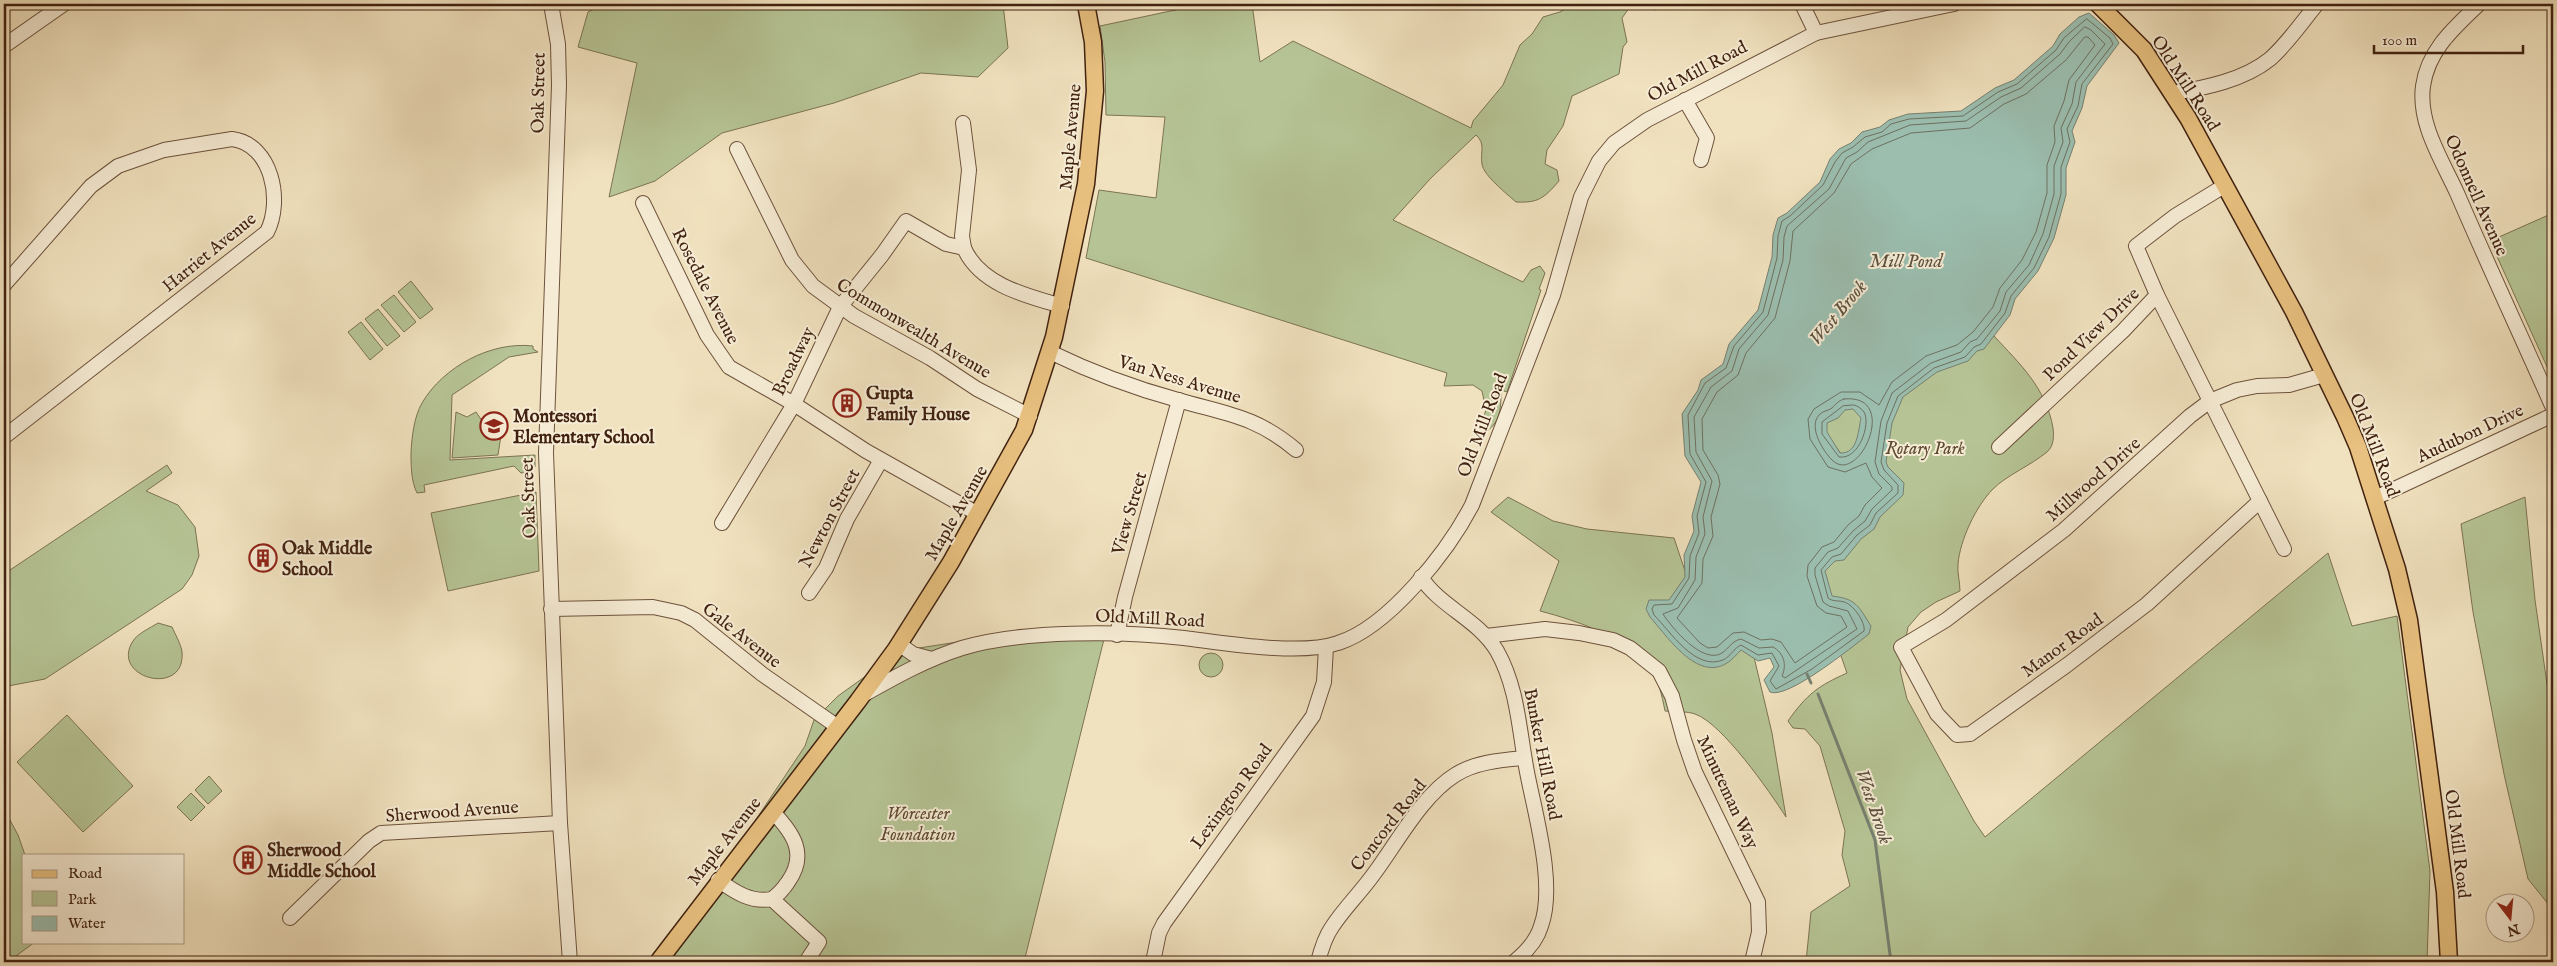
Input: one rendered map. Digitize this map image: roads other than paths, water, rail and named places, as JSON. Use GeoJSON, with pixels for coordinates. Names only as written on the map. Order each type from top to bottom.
{"type":"FeatureCollection","features":[{"type":"Feature","properties":{"kind":"main road","name":"Maple Avenue"},"geometry":{"type":"LineString","coordinates":[[658,962],[718,880],[773,812],[889,659],[938,585],[1030,416],[1062,306],[1084,198],[1094,124],[1094,59],[1086,4]]}},
{"type":"Feature","properties":{"kind":"main road","name":"Old Mill Road"},"geometry":{"type":"LineString","coordinates":[[2098,4],[2144,50],[2173,93],[2294,312],[2345,417],[2375,498],[2404,596],[2413,640],[2444,890],[2449,962]]}},
{"type":"Feature","properties":{"kind":"street"},"geometry":{"type":"LineString","coordinates":[[4,46],[64,4]]}},
{"type":"Feature","properties":{"kind":"street","name":"Oak Street"},"geometry":{"type":"LineString","coordinates":[[551,4],[559,57],[546,448],[560,823],[570,962]]}},
{"type":"Feature","properties":{"kind":"street"},"geometry":{"type":"LineString","coordinates":[[1802,4],[1816,33]]}},
{"type":"Feature","properties":{"kind":"street","name":"Old Mill Road"},"geometry":{"type":"LineString","coordinates":[[862,696],[932,659],[962,648],[997,640],[1054,636],[1117,635],[1169,637],[1301,648],[1326,647],[1353,638],[1371,627],[1398,603],[1421,577],[1459,527],[1472,505],[1552,295],[1576,211],[1592,173],[1606,152],[1623,135],[1685,100],[1816,33],[1954,4]]}},
{"type":"Feature","properties":{"kind":"street"},"geometry":{"type":"LineString","coordinates":[[2173,93],[2201,89],[2248,72],[2268,60],[2282,47],[2317,4]]}},
{"type":"Feature","properties":{"kind":"street","name":"Odonnell Avenue"},"geometry":{"type":"LineString","coordinates":[[2479,4],[2449,32],[2435,50],[2427,68],[2423,87],[2425,118],[2487,265],[2553,408]]}},
{"type":"Feature","properties":{"kind":"street"},"geometry":{"type":"LineString","coordinates":[[1685,100],[1707,138],[1701,160]]}},
{"type":"Feature","properties":{"kind":"street"},"geometry":{"type":"LineString","coordinates":[[964,123],[969,164],[962,236],[964,248],[976,266],[997,282],[1026,296],[1062,306]]}},
{"type":"Feature","properties":{"kind":"street","name":"Harriet Avenue"},"geometry":{"type":"LineString","coordinates":[[4,285],[91,186],[125,162],[164,150],[232,139],[241,140],[252,146],[265,161],[276,207],[273,220],[267,232],[4,436]]}},
{"type":"Feature","properties":{"kind":"street","name":"Commonwealth Avenue"},"geometry":{"type":"LineString","coordinates":[[737,149],[798,270],[822,294],[840,307],[930,358],[977,389],[1030,416]]}},
{"type":"Feature","properties":{"kind":"street","name":"Pond View Drive"},"geometry":{"type":"LineString","coordinates":[[1999,447],[2123,331],[2157,295],[2136,246],[2175,216],[2224,186]]}},
{"type":"Feature","properties":{"kind":"street","name":"Rosedale Avenue"},"geometry":{"type":"LineString","coordinates":[[643,203],[712,344],[723,360],[740,375],[794,404],[881,460],[978,514]]}},
{"type":"Feature","properties":{"kind":"street","name":"Broadway"},"geometry":{"type":"LineString","coordinates":[[722,523],[794,404],[840,307],[882,256],[906,221],[946,244],[964,248]]}},
{"type":"Feature","properties":{"kind":"street"},"geometry":{"type":"LineString","coordinates":[[2157,295],[2284,549]]}},
{"type":"Feature","properties":{"kind":"street","name":"Van Ness Avenue"},"geometry":{"type":"LineString","coordinates":[[1050,352],[1090,371],[1179,400],[1245,418],[1276,434],[1296,450]]}},
{"type":"Feature","properties":{"kind":"street","name":"Millwood Drive"},"geometry":{"type":"LineString","coordinates":[[1901,647],[1946,620],[2064,530],[2190,416],[2210,401],[2237,390],[2257,386],[2289,386],[2324,375]]}},
{"type":"Feature","properties":{"kind":"street","name":"View Street"},"geometry":{"type":"LineString","coordinates":[[1117,635],[1125,597],[1179,400]]}},
{"type":"Feature","properties":{"kind":"street","name":"Audubon Drive"},"geometry":{"type":"LineString","coordinates":[[2375,498],[2553,415]]}},
{"type":"Feature","properties":{"kind":"street","name":"Newton Street"},"geometry":{"type":"LineString","coordinates":[[809,593],[826,568],[847,519],[881,460]]}},
{"type":"Feature","properties":{"kind":"street","name":"Manor Road"},"geometry":{"type":"LineString","coordinates":[[1901,647],[1944,724],[1957,735],[1970,734],[2067,665],[2146,604],[2260,501]]}},
{"type":"Feature","properties":{"kind":"street","name":"Bunker Hill Road"},"geometry":{"type":"LineString","coordinates":[[1421,577],[1430,592],[1486,636],[1498,652],[1511,685],[1542,846],[1545,898],[1543,920],[1537,936],[1514,962]]}},
{"type":"Feature","properties":{"kind":"street","name":"Gale Avenue"},"geometry":{"type":"LineString","coordinates":[[551,609],[652,607],[681,613],[695,620],[756,669],[838,727]]}},
{"type":"Feature","properties":{"kind":"street","name":"Minuteman Way"},"geometry":{"type":"LineString","coordinates":[[1486,636],[1545,629],[1579,632],[1613,640],[1630,648],[1659,671],[1672,696],[1695,772],[1758,902],[1759,932],[1752,962]]}},
{"type":"Feature","properties":{"kind":"street"},"geometry":{"type":"LineString","coordinates":[[899,644],[914,654],[932,659]]}},
{"type":"Feature","properties":{"kind":"street","name":"Lexington Road"},"geometry":{"type":"LineString","coordinates":[[1153,962],[1159,933],[1172,909],[1246,812],[1313,716],[1324,682],[1326,647]]}},
{"type":"Feature","properties":{"kind":"street"},"geometry":{"type":"LineString","coordinates":[[889,659],[907,671]]}},
{"type":"Feature","properties":{"kind":"street","name":"Concord Road"},"geometry":{"type":"LineString","coordinates":[[1318,962],[1326,938],[1339,916],[1370,879],[1412,820],[1446,782],[1464,770],[1487,763],[1524,758]]}},
{"type":"Feature","properties":{"kind":"street"},"geometry":{"type":"LineString","coordinates":[[718,880],[746,897],[764,900],[772,899],[782,890],[795,871],[798,852],[795,839],[773,812]]}},
{"type":"Feature","properties":{"kind":"street","name":"Sherwood Avenue"},"geometry":{"type":"LineString","coordinates":[[290,918],[369,841],[381,833],[560,823]]}},
{"type":"Feature","properties":{"kind":"street"},"geometry":{"type":"LineString","coordinates":[[772,899],[818,942],[806,962]]}},
{"type":"Feature","properties":{"kind":"water","name":"Mill Pond"},"geometry":{"type":"Polygon","coordinates":[[[2089,13],[2114,35],[2119,43],[2087,86],[2082,108],[2072,131],[2075,142],[2066,168],[2066,195],[2054,238],[2038,271],[2015,299],[2010,315],[1984,349],[1977,351],[1968,361],[1937,372],[1903,397],[1892,423],[1886,462],[1888,467],[1904,483],[1903,495],[1880,517],[1874,529],[1861,539],[1844,560],[1835,561],[1825,571],[1832,596],[1847,599],[1856,605],[1871,626],[1869,634],[1820,671],[1790,688],[1778,692],[1770,692],[1764,680],[1774,667],[1770,658],[1758,661],[1741,650],[1729,662],[1716,667],[1694,662],[1674,645],[1650,617],[1646,609],[1649,600],[1669,600],[1685,577],[1684,555],[1694,531],[1692,516],[1701,482],[1685,456],[1682,414],[1698,390],[1701,380],[1723,364],[1729,344],[1758,310],[1772,257],[1773,235],[1778,218],[1787,213],[1820,182],[1830,159],[1839,149],[1851,143],[1862,132],[1880,127],[1889,120],[1908,114],[1961,111],[1995,88],[2014,80],[2053,46],[2060,34],[2079,17],[2089,13]],[[1853,409],[1845,410],[1838,418],[1827,423],[1827,432],[1840,453],[1850,450],[1854,446],[1861,418],[1853,409]]]}},
{"type":"Feature","properties":{"kind":"waterway","name":"West Brook"},"geometry":{"type":"LineString","coordinates":[[2115,7],[2118,4]]}},
{"type":"Feature","properties":{"kind":"waterway","name":"West Brook"},"geometry":{"type":"LineString","coordinates":[[1807,674],[1811,683]]}},
{"type":"Feature","properties":{"kind":"waterway","name":"West Brook"},"geometry":{"type":"LineString","coordinates":[[1818,694],[1875,840],[1891,962]]}},
{"type":"Feature","properties":{"kind":"place","name":"Gupta Family House"},"geometry":{"type":"Point","coordinates":[847,403]}},
{"type":"Feature","properties":{"kind":"place","name":"Montessori Elementary School"},"geometry":{"type":"Point","coordinates":[494,426]}},
{"type":"Feature","properties":{"kind":"place","name":"Oak Middle School"},"geometry":{"type":"Point","coordinates":[263,558]}},
{"type":"Feature","properties":{"kind":"place","name":"Sherwood Middle School"},"geometry":{"type":"Point","coordinates":[248,860]}},
{"type":"Feature","properties":{"kind":"park label","name":"Rotary Park"},"geometry":{"type":"Point","coordinates":[1925,448]}},
{"type":"Feature","properties":{"kind":"park label","name":"Worcester Foundation"},"geometry":{"type":"Point","coordinates":[918,823]}}]}
